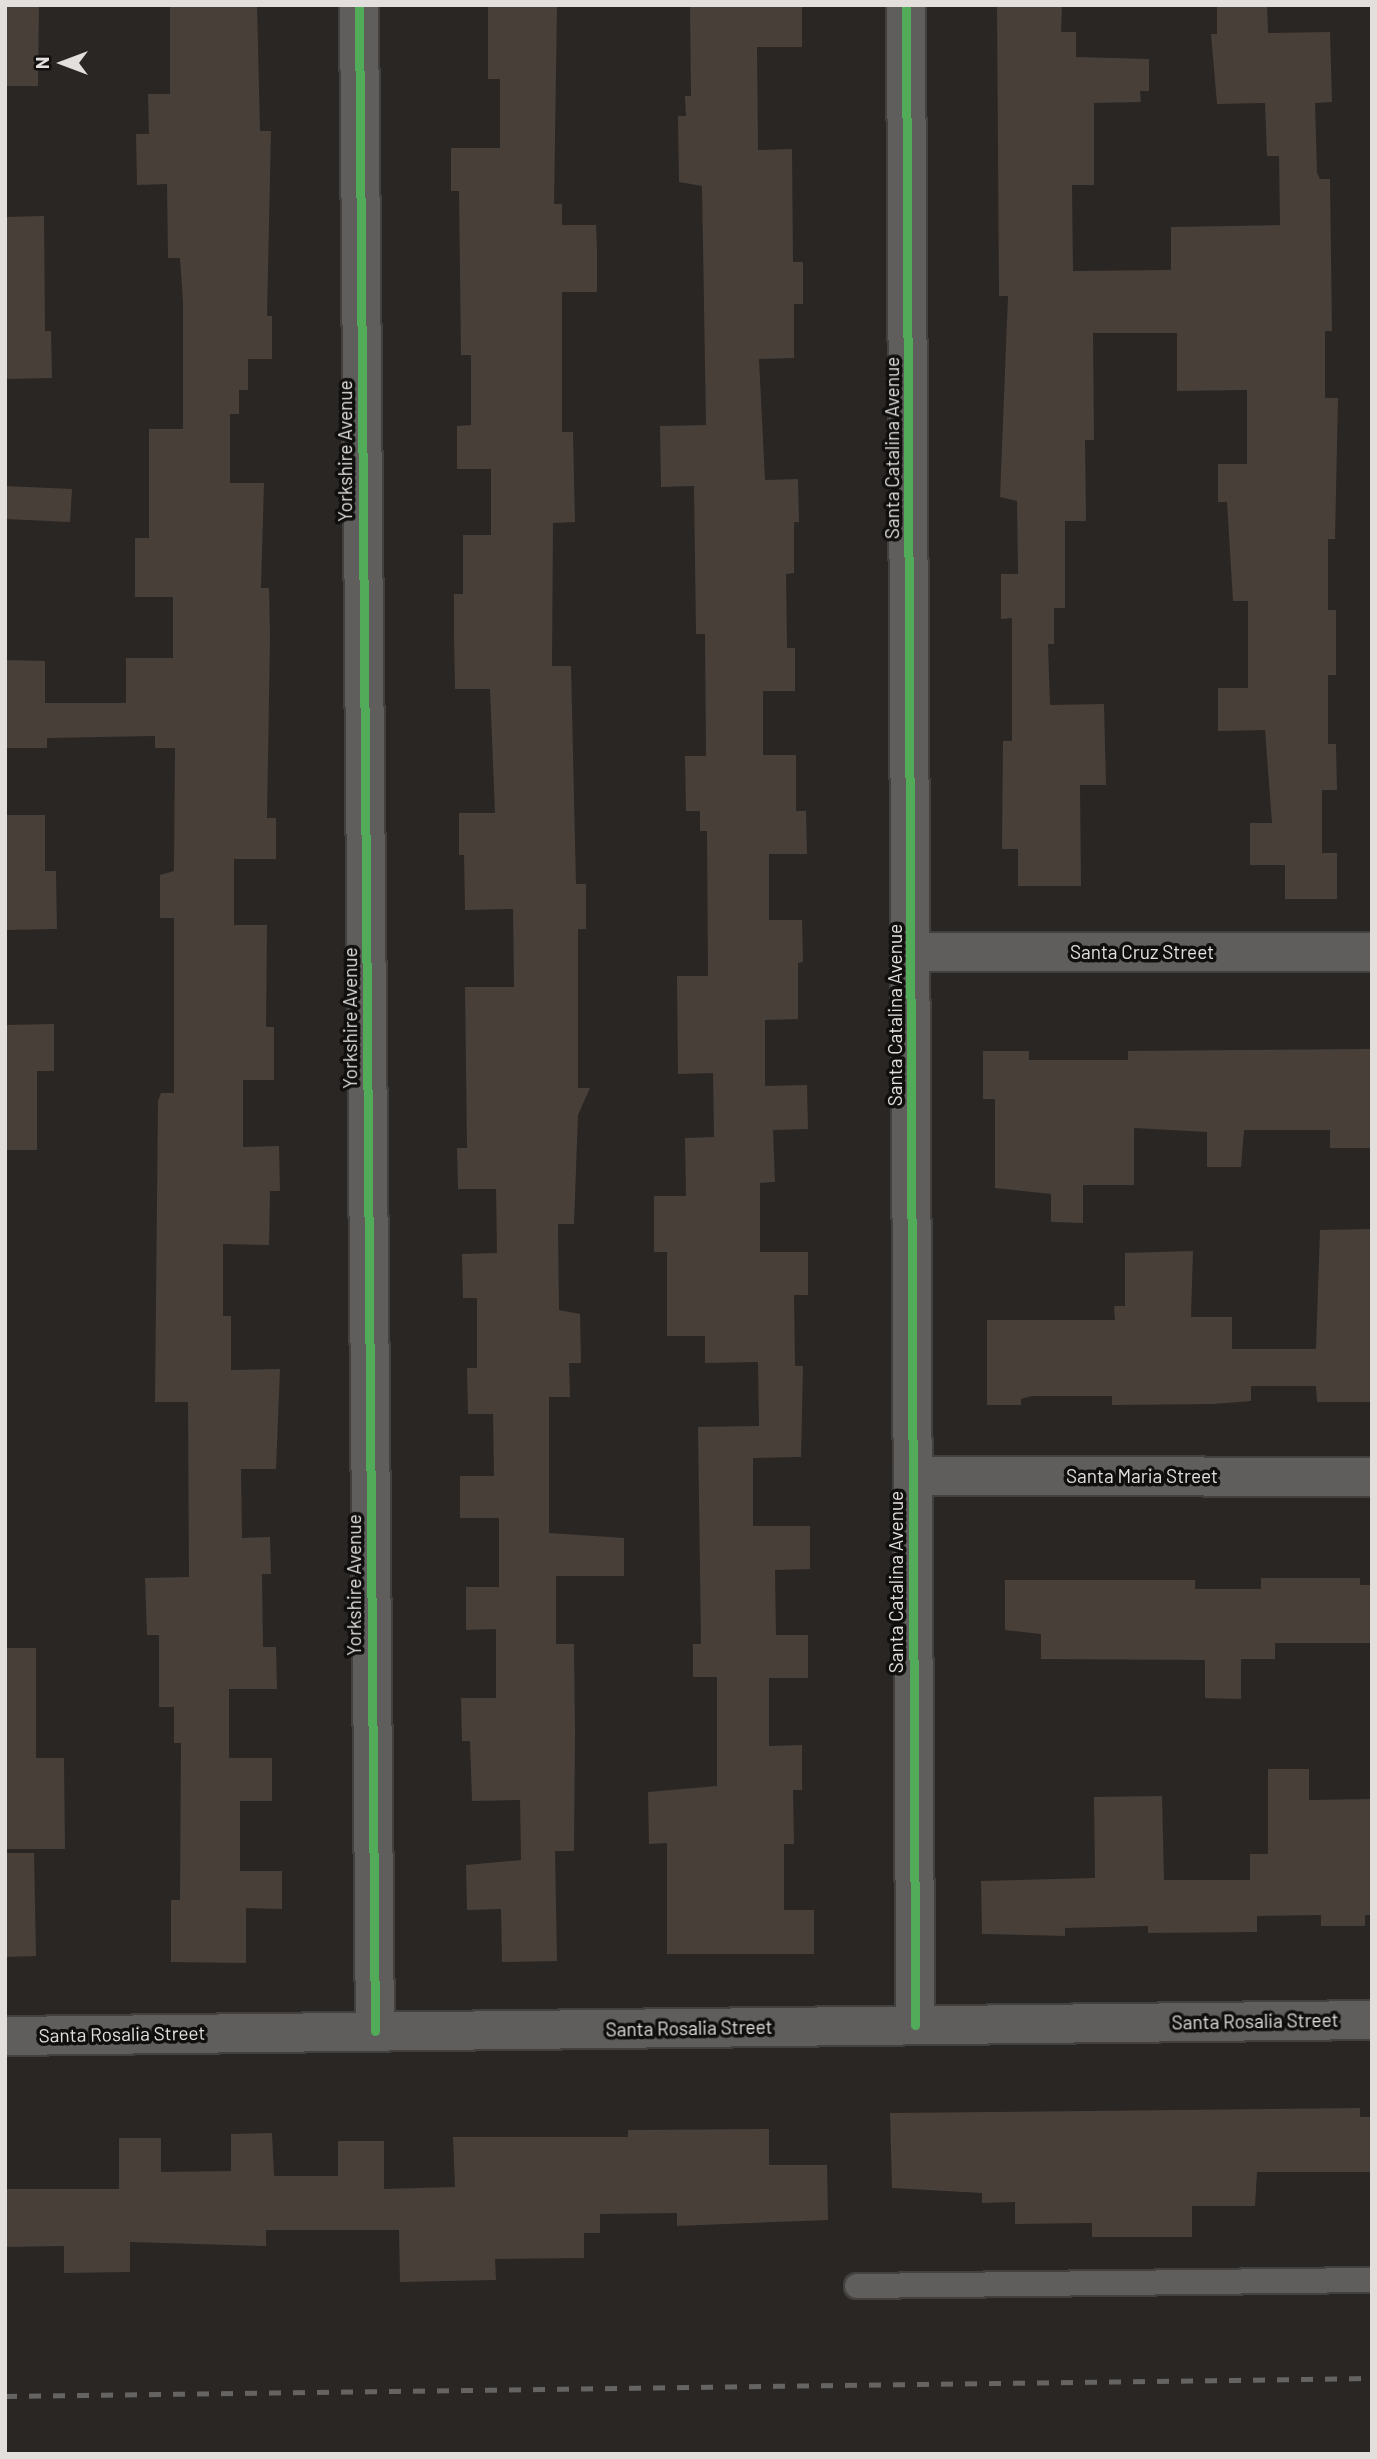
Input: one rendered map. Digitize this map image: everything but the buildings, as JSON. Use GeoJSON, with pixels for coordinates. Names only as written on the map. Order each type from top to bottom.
{"type":"FeatureCollection","features":[{"type":"Feature","properties":{"kind":"street","name":"Yorkshire Avenue"},"geometry":{"type":"LineString","coordinates":[[359,5],[376,2031]]}},
{"type":"Feature","properties":{"kind":"street","name":"Santa Catalina Avenue"},"geometry":{"type":"LineString","coordinates":[[906,5],[913,953],[915,2025]]}},
{"type":"Feature","properties":{"kind":"street","name":"Santa Cruz Street"},"geometry":{"type":"LineString","coordinates":[[913,953],[1372,953]]}},
{"type":"Feature","properties":{"kind":"street","name":"Santa Maria Street"},"geometry":{"type":"LineString","coordinates":[[913,1476],[1372,1477]]}},
{"type":"Feature","properties":{"kind":"street","name":"Santa Rosalia Street"},"geometry":{"type":"LineString","coordinates":[[5,2036],[1372,2020]]}},
{"type":"Feature","properties":{"kind":"lane"},"geometry":{"type":"LineString","coordinates":[[857,2286],[1372,2280]]}},
{"type":"Feature","properties":{"kind":"railway"},"geometry":{"type":"LineString","coordinates":[[5,2396],[1372,2378]]}},
{"type":"Feature","properties":{"kind":"cycle path"},"geometry":{"type":"LineString","coordinates":[[359,5],[375,2031]]}},
{"type":"Feature","properties":{"kind":"cycle path"},"geometry":{"type":"LineString","coordinates":[[906,5],[915,2025]]}}]}
